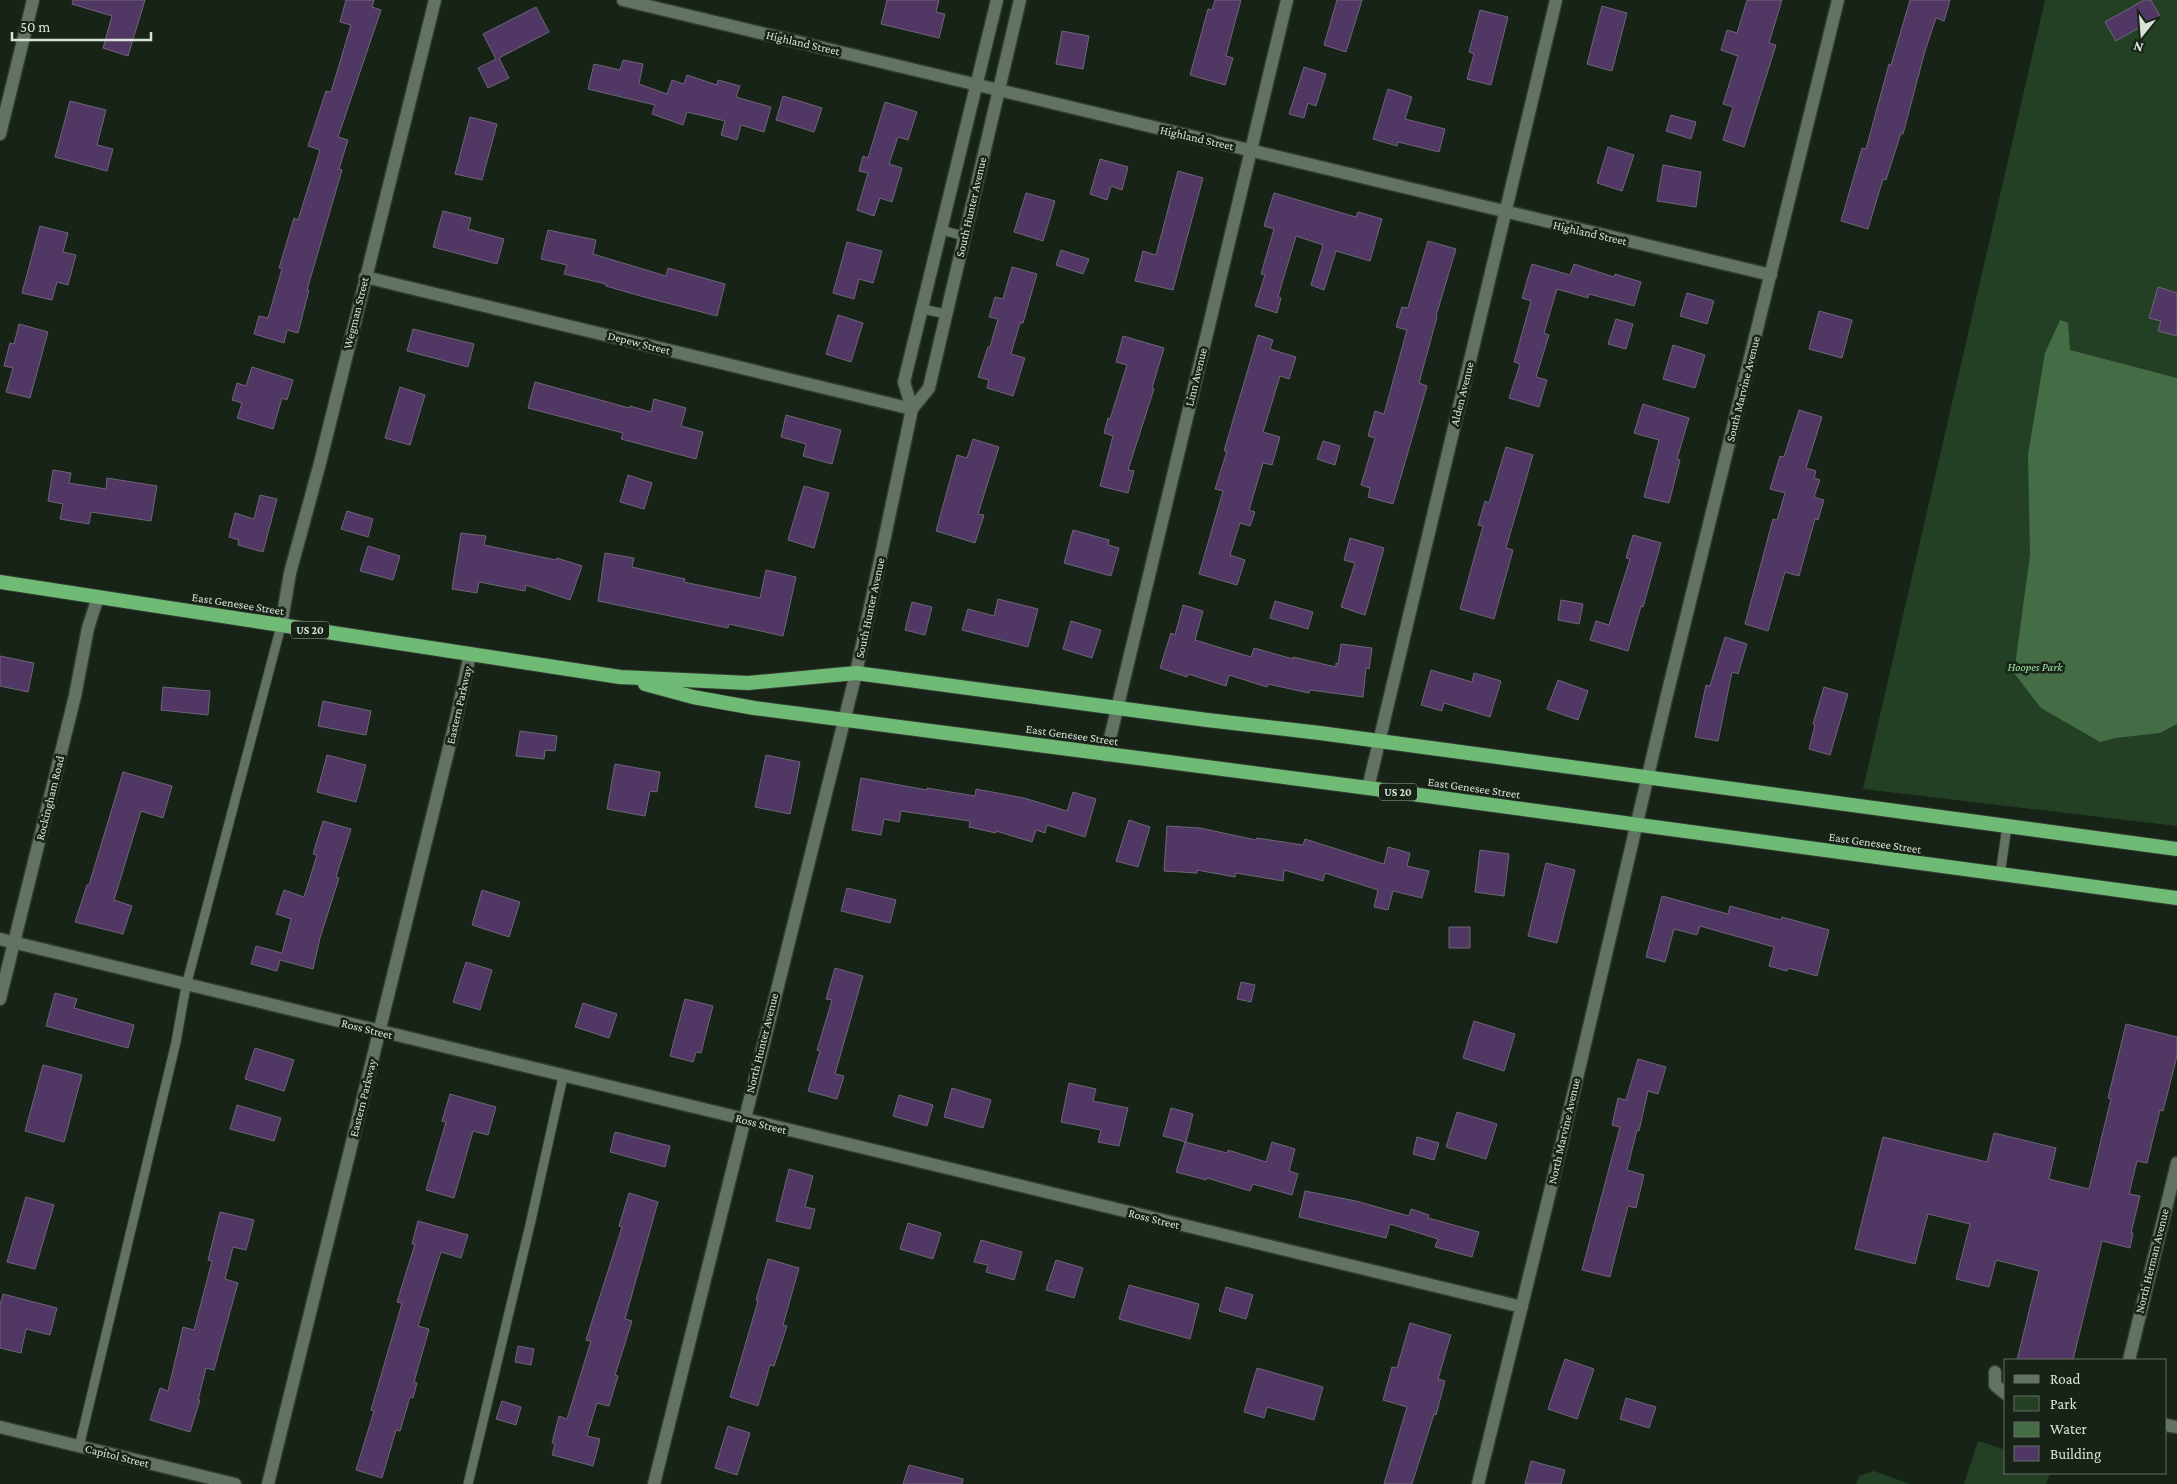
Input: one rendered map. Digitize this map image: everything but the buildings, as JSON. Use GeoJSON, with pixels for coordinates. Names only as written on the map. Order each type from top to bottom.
{"type":"FeatureCollection","features":[{"type":"Feature","properties":{"kind":"highway","name":"East Genesee Street"},"geometry":{"type":"LineString","coordinates":[[0,582],[620,677],[722,703],[1368,788],[1635,826],[2177,898]]}},
{"type":"Feature","properties":{"kind":"highway","name":"East Genesee Street"},"geometry":{"type":"LineString","coordinates":[[620,677],[748,683],[856,673],[1378,741],[2177,849]]}},
{"type":"Feature","properties":{"kind":"street"},"geometry":{"type":"LineString","coordinates":[[0,134],[3,112],[33,0]]}},
{"type":"Feature","properties":{"kind":"street","name":"Wegman Street"},"geometry":{"type":"LineString","coordinates":[[281,626],[290,573],[320,463],[435,0]]}},
{"type":"Feature","properties":{"kind":"street","name":"Highland Street"},"geometry":{"type":"LineString","coordinates":[[623,0],[1770,275]]}},
{"type":"Feature","properties":{"kind":"street","name":"South Hunter Avenue"},"geometry":{"type":"LineString","coordinates":[[912,409],[904,382],[997,0]]}},
{"type":"Feature","properties":{"kind":"street","name":"South Hunter Avenue"},"geometry":{"type":"LineString","coordinates":[[845,719],[912,409],[929,388],[1020,0]]}},
{"type":"Feature","properties":{"kind":"street","name":"Linn Avenue"},"geometry":{"type":"LineString","coordinates":[[1106,754],[1287,0]]}},
{"type":"Feature","properties":{"kind":"street","name":"Alden Avenue"},"geometry":{"type":"LineString","coordinates":[[1368,788],[1556,0]]}},
{"type":"Feature","properties":{"kind":"street","name":"South Marvine Avenue"},"geometry":{"type":"LineString","coordinates":[[1648,778],[1838,0]]}},
{"type":"Feature","properties":{"kind":"street","name":"Depew Street"},"geometry":{"type":"LineString","coordinates":[[365,277],[912,409]]}},
{"type":"Feature","properties":{"kind":"street","name":"Rockingham Road"},"geometry":{"type":"LineString","coordinates":[[0,999],[70,714],[88,628],[98,597]]}},
{"type":"Feature","properties":{"kind":"street","name":"Eastern Parkway"},"geometry":{"type":"LineString","coordinates":[[268,1484],[380,1032],[470,654]]}},
{"type":"Feature","properties":{"kind":"street","name":"North Hunter Avenue"},"geometry":{"type":"LineString","coordinates":[[654,1484],[743,1120],[845,719]]}},
{"type":"Feature","properties":{"kind":"street","name":"North Marvine Avenue"},"geometry":{"type":"LineString","coordinates":[[1478,1484],[1648,778]]}},
{"type":"Feature","properties":{"kind":"street","name":"Ross Street"},"geometry":{"type":"LineString","coordinates":[[0,939],[186,986],[1522,1307]]}},
{"type":"Feature","properties":{"kind":"street","name":"North Herman Avenue"},"geometry":{"type":"LineString","coordinates":[[2129,1359],[2177,1163]]}},
{"type":"Feature","properties":{"kind":"street"},"geometry":{"type":"LineString","coordinates":[[1995,1372],[1996,1385],[2004,1392]]}},
{"type":"Feature","properties":{"kind":"street","name":"Capitol Street"},"geometry":{"type":"LineString","coordinates":[[0,1426],[235,1484]]}},
{"type":"Feature","properties":{"kind":"lane"},"geometry":{"type":"LineString","coordinates":[[941,230],[964,236]]}},
{"type":"Feature","properties":{"kind":"lane"},"geometry":{"type":"LineString","coordinates":[[922,309],[946,314]]}},
{"type":"Feature","properties":{"kind":"lane"},"geometry":{"type":"LineString","coordinates":[[79,1447],[176,1042],[186,986],[281,626]]}},
{"type":"Feature","properties":{"kind":"lane"},"geometry":{"type":"LineString","coordinates":[[2000,875],[2007,826]]}},
{"type":"Feature","properties":{"kind":"lane"},"geometry":{"type":"LineString","coordinates":[[468,1484],[563,1077]]}},
{"type":"Feature","properties":{"kind":"green space","name":"Hoopes Park"},"geometry":{"type":"Polygon","coordinates":[[[2045,0],[2177,0],[2177,826],[1863,789],[2045,0]]]}},
{"type":"Feature","properties":{"kind":"green space"},"geometry":{"type":"Polygon","coordinates":[[[1978,1441],[2004,1449],[2004,1474],[2050,1474],[2046,1484],[1964,1484],[1978,1441]]]}},
{"type":"Feature","properties":{"kind":"green space"},"geometry":{"type":"Polygon","coordinates":[[[1874,1471],[1910,1484],[1856,1484],[1859,1476],[1874,1471]]]}},
{"type":"Feature","properties":{"kind":"water"},"geometry":{"type":"Polygon","coordinates":[[[2060,320],[2068,323],[2070,350],[2177,378],[2177,724],[2160,733],[2115,738],[2100,742],[2041,708],[2014,673],[2030,555],[2028,455],[2045,353],[2060,320]]]}}]}
